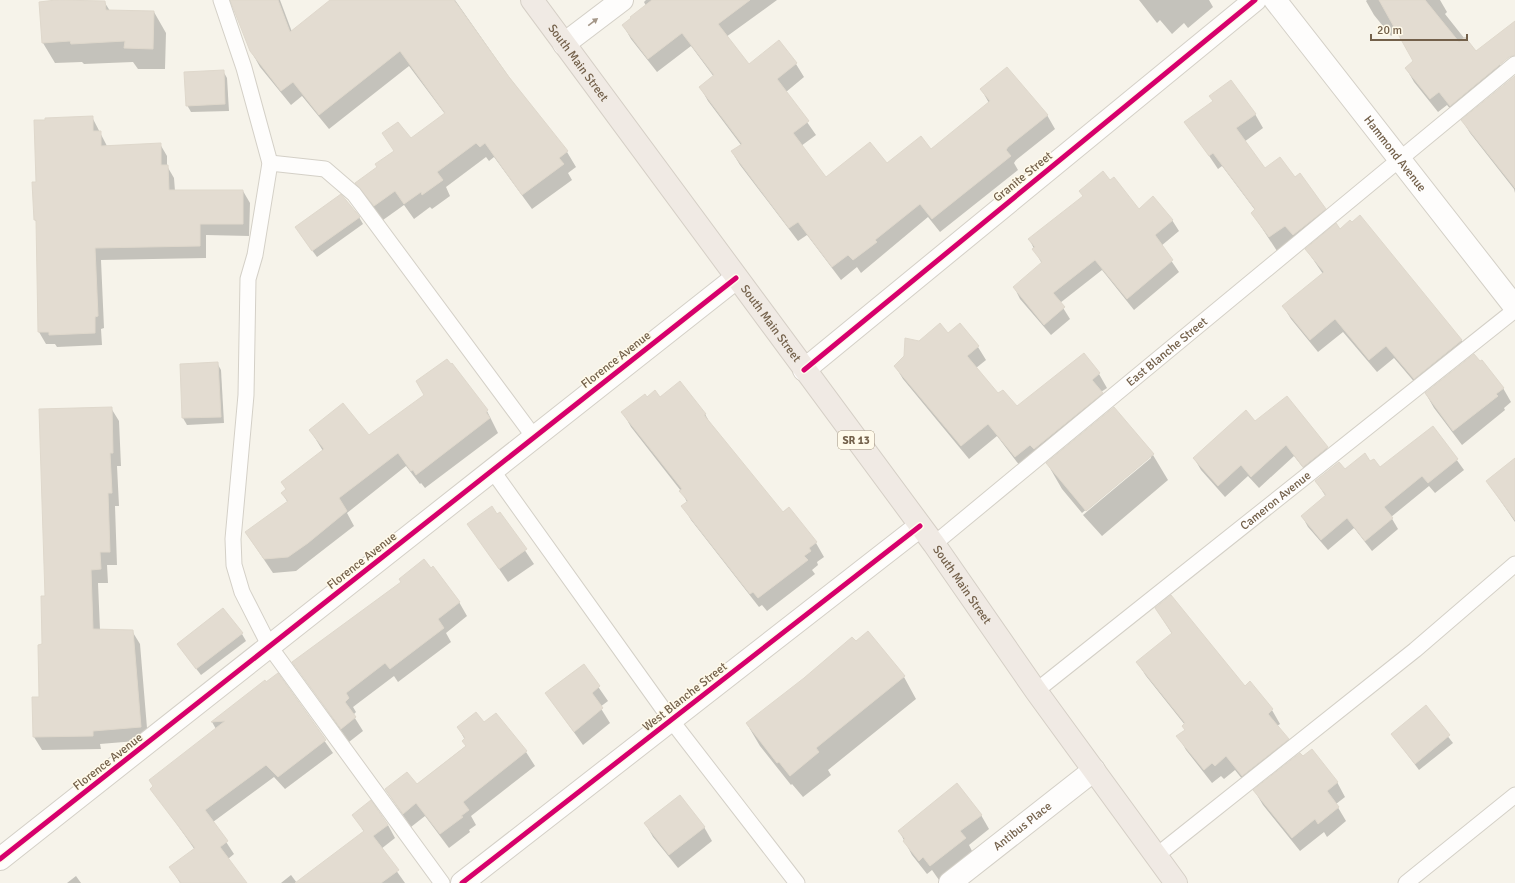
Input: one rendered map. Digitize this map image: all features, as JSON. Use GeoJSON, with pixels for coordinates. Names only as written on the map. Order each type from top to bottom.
{"type":"FeatureCollection","features":[{"type":"Feature","properties":{"kind":"highway","name":"South Main Street"},"geometry":{"type":"LineString","coordinates":[[532,0],[934,544],[1036,691],[1176,883]]}},
{"type":"Feature","properties":{"kind":"street"},"geometry":{"type":"LineString","coordinates":[[564,44],[622,0]]}},
{"type":"Feature","properties":{"kind":"street","name":"Granite Street"},"geometry":{"type":"LineString","coordinates":[[804,370],[1255,0]]}},
{"type":"Feature","properties":{"kind":"street","name":"Hammond Avenue"},"geometry":{"type":"LineString","coordinates":[[1275,0],[1515,307]]}},
{"type":"Feature","properties":{"kind":"street","name":"Florence Avenue"},"geometry":{"type":"LineString","coordinates":[[0,859],[736,278]]}},
{"type":"Feature","properties":{"kind":"street","name":"West Blanche Street"},"geometry":{"type":"LineString","coordinates":[[462,883],[920,526]]}},
{"type":"Feature","properties":{"kind":"street","name":"Antibus Place"},"geometry":{"type":"LineString","coordinates":[[950,883],[1094,770]]}},
{"type":"Feature","properties":{"kind":"lane"},"geometry":{"type":"LineString","coordinates":[[221,0],[244,68],[270,163],[255,255],[248,279],[246,395],[233,538],[234,565],[242,592],[270,647],[442,883]]}},
{"type":"Feature","properties":{"kind":"lane","name":"East Blanche Street"},"geometry":{"type":"LineString","coordinates":[[934,544],[1399,158],[1515,64]]}},
{"type":"Feature","properties":{"kind":"lane"},"geometry":{"type":"LineString","coordinates":[[270,163],[325,169],[354,194],[534,438]]}},
{"type":"Feature","properties":{"kind":"lane","name":"Cameron Avenue"},"geometry":{"type":"LineString","coordinates":[[1036,691],[1515,310]]}},
{"type":"Feature","properties":{"kind":"lane"},"geometry":{"type":"LineString","coordinates":[[492,470],[672,720],[797,883]]}},
{"type":"Feature","properties":{"kind":"lane"},"geometry":{"type":"LineString","coordinates":[[1156,856],[1414,650],[1515,564]]}},
{"type":"Feature","properties":{"kind":"lane"},"geometry":{"type":"LineString","coordinates":[[1406,883],[1515,795]]}},
{"type":"Feature","properties":{"kind":"building"},"geometry":{"type":"Polygon","coordinates":[[[56,0],[105,1],[106,10],[154,11],[153,49],[124,48],[125,41],[71,44],[70,41],[42,43],[39,2],[56,0]]]}},
{"type":"Feature","properties":{"kind":"building"},"geometry":{"type":"Polygon","coordinates":[[[230,0],[278,0],[290,32],[330,0],[454,0],[509,77],[568,151],[559,158],[564,164],[522,195],[485,143],[480,147],[476,143],[437,172],[443,180],[422,195],[421,192],[404,204],[395,191],[374,206],[355,183],[377,167],[375,164],[394,151],[382,133],[398,122],[411,138],[445,113],[400,51],[319,115],[293,82],[281,91],[250,51],[230,0]]]}},
{"type":"Feature","properties":{"kind":"building"},"geometry":{"type":"Polygon","coordinates":[[[652,0],[750,0],[718,24],[749,64],[779,40],[797,63],[777,79],[809,121],[793,133],[826,177],[870,142],[887,163],[921,136],[931,149],[990,101],[980,89],[1007,67],[1048,115],[1008,147],[1006,150],[1011,156],[932,219],[920,204],[875,240],[877,242],[853,260],[848,255],[832,267],[798,222],[789,228],[731,151],[742,144],[699,87],[714,75],[682,33],[648,59],[622,25],[652,0]]]}},
{"type":"Feature","properties":{"kind":"building"},"geometry":{"type":"Polygon","coordinates":[[[1379,0],[1425,0],[1459,42],[1465,37],[1476,51],[1515,21],[1515,55],[1509,57],[1450,106],[1439,92],[1430,99],[1405,68],[1413,61],[1379,0]]]}},
{"type":"Feature","properties":{"kind":"building"},"geometry":{"type":"Polygon","coordinates":[[[224,70],[225,104],[186,106],[184,72],[224,70]]]}},
{"type":"Feature","properties":{"kind":"building"},"geometry":{"type":"Polygon","coordinates":[[[1515,76],[1515,188],[1461,120],[1515,76]]]}},
{"type":"Feature","properties":{"kind":"building"},"geometry":{"type":"Polygon","coordinates":[[[1231,80],[1256,114],[1236,128],[1265,168],[1280,157],[1295,177],[1300,173],[1326,209],[1293,235],[1285,226],[1269,237],[1251,213],[1255,209],[1213,153],[1209,156],[1184,122],[1213,101],[1209,96],[1231,80]]]}},
{"type":"Feature","properties":{"kind":"building"},"geometry":{"type":"Polygon","coordinates":[[[93,116],[93,131],[101,131],[101,146],[161,143],[161,165],[168,165],[169,190],[243,190],[243,224],[200,224],[200,246],[95,248],[98,316],[95,317],[95,333],[49,335],[49,332],[38,332],[36,220],[34,220],[32,182],[36,182],[34,120],[45,120],[45,118],[93,116]]]}},
{"type":"Feature","properties":{"kind":"building"},"geometry":{"type":"Polygon","coordinates":[[[1103,171],[1110,180],[1114,177],[1139,209],[1153,196],[1173,220],[1155,235],[1173,260],[1127,299],[1095,260],[1053,293],[1065,307],[1044,325],[1013,287],[1042,262],[1032,249],[1035,247],[1028,239],[1083,196],[1079,191],[1103,171]]]}},
{"type":"Feature","properties":{"kind":"building"},"geometry":{"type":"Polygon","coordinates":[[[341,194],[360,217],[312,251],[295,227],[341,194]]]}},
{"type":"Feature","properties":{"kind":"building"},"geometry":{"type":"Polygon","coordinates":[[[1360,215],[1462,340],[1414,379],[1386,346],[1369,360],[1335,319],[1310,340],[1282,306],[1324,272],[1305,249],[1336,223],[1340,229],[1350,220],[1352,222],[1360,215]]]}},
{"type":"Feature","properties":{"kind":"building"},"geometry":{"type":"Polygon","coordinates":[[[940,323],[948,333],[960,323],[979,346],[967,356],[998,393],[1003,390],[1017,406],[1084,353],[1100,373],[1092,380],[1103,393],[1034,449],[1030,445],[1015,457],[988,424],[961,446],[894,366],[904,356],[905,338],[919,341],[940,323]]]}},
{"type":"Feature","properties":{"kind":"building"},"geometry":{"type":"Polygon","coordinates":[[[1474,354],[1480,361],[1482,360],[1504,388],[1496,394],[1498,396],[1453,431],[1425,393],[1474,354]]]}},
{"type":"Feature","properties":{"kind":"building"},"geometry":{"type":"Polygon","coordinates":[[[447,359],[451,364],[452,363],[488,410],[486,412],[490,418],[416,475],[413,470],[411,471],[398,453],[339,498],[347,511],[308,543],[288,557],[264,559],[245,532],[288,501],[281,493],[286,489],[281,482],[324,449],[309,430],[343,403],[369,435],[424,395],[416,381],[447,359]]]}},
{"type":"Feature","properties":{"kind":"building"},"geometry":{"type":"Polygon","coordinates":[[[218,362],[221,417],[182,418],[180,364],[218,362]]]}},
{"type":"Feature","properties":{"kind":"building"},"geometry":{"type":"Polygon","coordinates":[[[680,381],[706,414],[704,415],[783,512],[789,507],[817,542],[809,548],[811,551],[804,556],[808,560],[758,598],[753,592],[750,594],[681,506],[688,501],[679,491],[682,489],[621,412],[645,394],[647,397],[655,390],[660,397],[680,381]]]}},
{"type":"Feature","properties":{"kind":"building"},"geometry":{"type":"Polygon","coordinates":[[[1287,396],[1328,447],[1303,467],[1286,445],[1251,477],[1241,465],[1218,486],[1193,458],[1246,410],[1255,421],[1287,396]]]}},
{"type":"Feature","properties":{"kind":"building"},"geometry":{"type":"Polygon","coordinates":[[[112,407],[113,453],[110,453],[112,493],[108,493],[110,552],[100,552],[101,569],[91,570],[93,629],[133,630],[141,727],[93,731],[93,736],[33,737],[32,697],[39,697],[38,645],[42,644],[41,596],[45,596],[39,409],[112,407]]]}},
{"type":"Feature","properties":{"kind":"building"},"geometry":{"type":"Polygon","coordinates":[[[1114,407],[1154,454],[1086,511],[1046,463],[1114,407]]]}},
{"type":"Feature","properties":{"kind":"building"},"geometry":{"type":"Polygon","coordinates":[[[1433,426],[1458,459],[1428,483],[1422,476],[1384,507],[1393,518],[1365,541],[1347,518],[1321,540],[1301,516],[1326,495],[1315,481],[1339,462],[1345,469],[1365,453],[1370,461],[1374,459],[1380,467],[1433,426]]]}},
{"type":"Feature","properties":{"kind":"building"},"geometry":{"type":"Polygon","coordinates":[[[1515,458],[1515,520],[1486,481],[1515,458]]]}},
{"type":"Feature","properties":{"kind":"building"},"geometry":{"type":"Polygon","coordinates":[[[492,506],[497,514],[500,512],[527,549],[499,569],[467,524],[492,506]]]}},
{"type":"Feature","properties":{"kind":"building"},"geometry":{"type":"Polygon","coordinates":[[[424,559],[431,568],[433,566],[460,602],[438,619],[444,628],[390,669],[385,663],[346,693],[349,698],[345,702],[356,717],[341,729],[292,662],[401,582],[399,579],[424,559]]]}},
{"type":"Feature","properties":{"kind":"building"},"geometry":{"type":"Polygon","coordinates":[[[1171,595],[1245,686],[1250,681],[1273,709],[1268,714],[1289,739],[1242,776],[1226,756],[1215,766],[1212,763],[1204,770],[1176,736],[1185,730],[1182,726],[1185,723],[1136,662],[1172,633],[1155,608],[1171,595]]]}},
{"type":"Feature","properties":{"kind":"building"},"geometry":{"type":"Polygon","coordinates":[[[223,608],[243,633],[196,669],[177,644],[223,608]]]}},
{"type":"Feature","properties":{"kind":"building"},"geometry":{"type":"Polygon","coordinates":[[[868,631],[905,676],[816,748],[819,752],[790,776],[779,762],[777,763],[746,723],[804,678],[852,637],[856,641],[868,631]]]}},
{"type":"Feature","properties":{"kind":"building"},"geometry":{"type":"Polygon","coordinates":[[[584,664],[600,686],[592,693],[603,708],[574,732],[545,693],[584,664]]]}},
{"type":"Feature","properties":{"kind":"building"},"geometry":{"type":"Polygon","coordinates":[[[278,673],[326,740],[278,777],[266,765],[205,810],[228,841],[220,847],[247,883],[181,883],[169,867],[195,848],[150,789],[153,786],[149,780],[225,721],[211,722],[265,680],[266,682],[278,673]]]}},
{"type":"Feature","properties":{"kind":"building"},"geometry":{"type":"Polygon","coordinates":[[[1426,705],[1450,735],[1415,764],[1391,734],[1426,705]]]}},
{"type":"Feature","properties":{"kind":"building"},"geometry":{"type":"Polygon","coordinates":[[[476,712],[484,722],[496,713],[527,751],[463,802],[469,810],[461,816],[463,817],[440,834],[416,803],[403,814],[385,789],[407,772],[417,784],[466,746],[462,741],[465,738],[457,727],[476,712]]]}},
{"type":"Feature","properties":{"kind":"building"},"geometry":{"type":"Polygon","coordinates":[[[1312,749],[1338,782],[1327,791],[1339,807],[1318,824],[1315,819],[1292,838],[1253,790],[1300,753],[1303,756],[1312,749]]]}},
{"type":"Feature","properties":{"kind":"building"},"geometry":{"type":"Polygon","coordinates":[[[957,783],[982,815],[960,831],[966,838],[930,866],[923,857],[919,861],[903,841],[905,839],[898,831],[957,783]]]}},
{"type":"Feature","properties":{"kind":"building"},"geometry":{"type":"Polygon","coordinates":[[[680,795],[705,827],[669,855],[644,823],[680,795]]]}},
{"type":"Feature","properties":{"kind":"building"},"geometry":{"type":"Polygon","coordinates":[[[371,800],[388,825],[373,836],[399,870],[381,883],[295,883],[364,831],[352,815],[371,800]]]}},
{"type":"Feature","properties":{"kind":"cycle path"},"geometry":{"type":"LineString","coordinates":[[804,370],[1255,0]]}},
{"type":"Feature","properties":{"kind":"cycle path"},"geometry":{"type":"LineString","coordinates":[[0,859],[736,278]]}},
{"type":"Feature","properties":{"kind":"cycle path"},"geometry":{"type":"LineString","coordinates":[[462,883],[920,526]]}}]}
